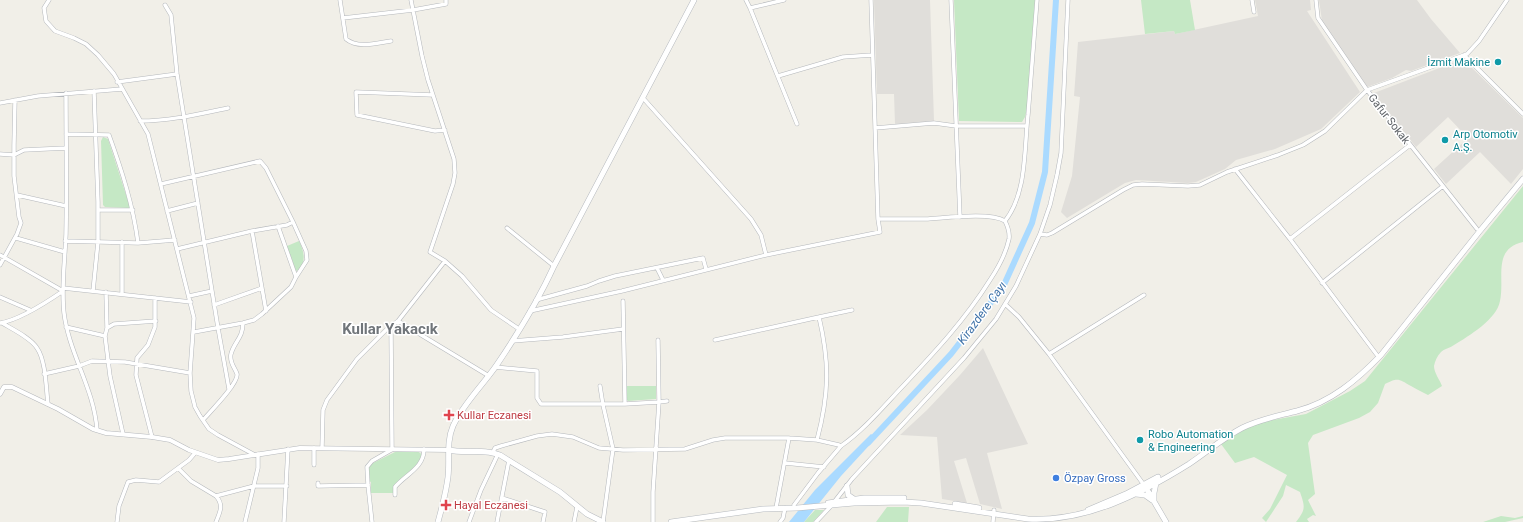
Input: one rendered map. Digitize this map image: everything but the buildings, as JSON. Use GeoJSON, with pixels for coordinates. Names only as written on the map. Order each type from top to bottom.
{"type":"FeatureCollection","features":[{"type":"Feature","properties":{"kind":"main road"},"geometry":{"type":"LineString","coordinates":[[438,522],[447,483],[451,431],[458,417],[489,376],[512,342],[536,300],[694,0]]}},
{"type":"Feature","properties":{"kind":"main road"},"geometry":{"type":"LineString","coordinates":[[830,504],[854,499],[912,499],[1038,520],[1065,518],[1103,508],[1134,494],[1240,426],[1256,418],[1296,408],[1316,401],[1346,384],[1377,355],[1523,173]]}},
{"type":"Feature","properties":{"kind":"main road"},"geometry":{"type":"LineString","coordinates":[[671,522],[686,521],[745,511],[796,506],[913,502],[1037,516],[1068,515],[1082,512],[1145,486],[1156,483],[1190,463],[1241,428],[1257,421],[1318,404],[1348,387],[1381,355],[1523,179]]}},
{"type":"Feature","properties":{"kind":"main road"},"geometry":{"type":"LineString","coordinates":[[449,450],[461,452],[495,453],[509,460],[560,492],[577,507],[603,522]]}},
{"type":"Feature","properties":{"kind":"main road"},"geometry":{"type":"LineString","coordinates":[[1154,502],[1156,483]]}},
{"type":"Feature","properties":{"kind":"main road"},"geometry":{"type":"LineString","coordinates":[[847,486],[848,495],[854,499]]}},
{"type":"Feature","properties":{"kind":"main road"},"geometry":{"type":"LineString","coordinates":[[1145,486],[1166,522]]}},
{"type":"Feature","properties":{"kind":"main road"},"geometry":{"type":"LineString","coordinates":[[1134,494],[1145,495],[1154,502]]}},
{"type":"Feature","properties":{"kind":"street"},"geometry":{"type":"LineString","coordinates":[[48,0],[44,8],[46,21],[55,31],[86,44],[98,55],[118,82],[148,134],[194,318],[190,373],[195,407],[209,429],[218,436],[256,455]]}},
{"type":"Feature","properties":{"kind":"street"},"geometry":{"type":"LineString","coordinates":[[340,0],[346,39],[352,44],[391,41]]}},
{"type":"Feature","properties":{"kind":"street"},"geometry":{"type":"LineString","coordinates":[[411,0],[422,56],[433,96],[454,160],[455,173],[453,184],[430,252],[445,261],[462,276],[491,310],[519,329]]}},
{"type":"Feature","properties":{"kind":"street"},"geometry":{"type":"LineString","coordinates":[[343,18],[413,10],[446,4],[446,0]]}},
{"type":"Feature","properties":{"kind":"street"},"geometry":{"type":"LineString","coordinates":[[746,0],[797,124]]}},
{"type":"Feature","properties":{"kind":"street"},"geometry":{"type":"LineString","coordinates":[[750,8],[784,0]]}},
{"type":"Feature","properties":{"kind":"street"},"geometry":{"type":"LineString","coordinates":[[529,312],[622,291],[766,255],[880,232],[878,219],[871,0]]}},
{"type":"Feature","properties":{"kind":"street"},"geometry":{"type":"LineString","coordinates":[[951,0],[960,217]]}},
{"type":"Feature","properties":{"kind":"street"},"geometry":{"type":"LineString","coordinates":[[1005,221],[1013,209],[1022,168],[1027,126],[1037,0]]}},
{"type":"Feature","properties":{"kind":"street"},"geometry":{"type":"LineString","coordinates":[[816,522],[830,504],[986,332],[1005,304],[1022,274],[1040,234],[1057,175],[1060,153],[1068,0]]}},
{"type":"Feature","properties":{"kind":"street"},"geometry":{"type":"LineString","coordinates":[[1252,0],[1254,12]]}},
{"type":"Feature","properties":{"kind":"street","name":"Gafur Sokak"},"geometry":{"type":"LineString","coordinates":[[1316,0],[1318,18],[1367,90],[1477,229]]}},
{"type":"Feature","properties":{"kind":"street"},"geometry":{"type":"LineString","coordinates":[[1040,234],[1047,235],[1052,233],[1123,190],[1133,186],[1142,184],[1194,186],[1235,169],[1292,150],[1317,137],[1325,131],[1367,90],[1464,55],[1479,41],[1507,0]]}},
{"type":"Feature","properties":{"kind":"street"},"geometry":{"type":"LineString","coordinates":[[165,5],[171,15],[184,117],[214,305],[230,389]]}},
{"type":"Feature","properties":{"kind":"street"},"geometry":{"type":"LineString","coordinates":[[778,76],[843,57],[872,55]]}},
{"type":"Feature","properties":{"kind":"street"},"geometry":{"type":"LineString","coordinates":[[1464,55],[1523,114]]}},
{"type":"Feature","properties":{"kind":"street"},"geometry":{"type":"LineString","coordinates":[[118,82],[178,74]]}},
{"type":"Feature","properties":{"kind":"street"},"geometry":{"type":"LineString","coordinates":[[0,103],[66,93],[122,89]]}},
{"type":"Feature","properties":{"kind":"street"},"geometry":{"type":"LineString","coordinates":[[94,91],[98,210],[98,242],[94,291]]}},
{"type":"Feature","properties":{"kind":"street"},"geometry":{"type":"LineString","coordinates":[[433,96],[356,92],[357,115],[435,131],[445,130]]}},
{"type":"Feature","properties":{"kind":"street"},"geometry":{"type":"LineString","coordinates":[[66,93],[66,206],[63,290],[66,327],[92,402],[96,421],[96,430]]}},
{"type":"Feature","properties":{"kind":"street"},"geometry":{"type":"LineString","coordinates":[[643,98],[751,219],[761,235],[766,255]]}},
{"type":"Feature","properties":{"kind":"street"},"geometry":{"type":"LineString","coordinates":[[0,264],[16,238],[21,223],[14,176],[16,100]]}},
{"type":"Feature","properties":{"kind":"street"},"geometry":{"type":"LineString","coordinates":[[140,121],[156,121],[184,117],[228,108]]}},
{"type":"Feature","properties":{"kind":"street"},"geometry":{"type":"LineString","coordinates":[[875,128],[923,123],[956,126],[1027,126]]}},
{"type":"Feature","properties":{"kind":"street"},"geometry":{"type":"LineString","coordinates":[[66,134],[109,135],[124,177],[133,210],[138,243]]}},
{"type":"Feature","properties":{"kind":"street"},"geometry":{"type":"LineString","coordinates":[[1290,239],[1410,145]]}},
{"type":"Feature","properties":{"kind":"street"},"geometry":{"type":"LineString","coordinates":[[0,154],[14,155],[24,150],[66,148]]}},
{"type":"Feature","properties":{"kind":"street"},"geometry":{"type":"LineString","coordinates":[[161,184],[260,161],[266,168],[306,251],[307,260],[291,287],[266,311],[254,320],[194,332]]}},
{"type":"Feature","properties":{"kind":"street"},"geometry":{"type":"LineString","coordinates":[[1235,169],[1290,239],[1377,355]]}},
{"type":"Feature","properties":{"kind":"street"},"geometry":{"type":"LineString","coordinates":[[1322,283],[1443,186]]}},
{"type":"Feature","properties":{"kind":"street"},"geometry":{"type":"LineString","coordinates":[[17,195],[66,206]]}},
{"type":"Feature","properties":{"kind":"street"},"geometry":{"type":"LineString","coordinates":[[167,211],[198,203]]}},
{"type":"Feature","properties":{"kind":"street"},"geometry":{"type":"LineString","coordinates":[[98,210],[133,210]]}},
{"type":"Feature","properties":{"kind":"street"},"geometry":{"type":"LineString","coordinates":[[796,506],[841,446],[859,432],[893,397],[946,339],[969,311],[994,274],[1003,256],[1009,236],[1008,226],[1005,221],[995,217],[878,219]]}},
{"type":"Feature","properties":{"kind":"street"},"geometry":{"type":"LineString","coordinates":[[177,249],[252,231],[287,225],[293,222]]}},
{"type":"Feature","properties":{"kind":"street"},"geometry":{"type":"LineString","coordinates":[[278,226],[296,277]]}},
{"type":"Feature","properties":{"kind":"street"},"geometry":{"type":"LineString","coordinates":[[507,228],[554,266]]}},
{"type":"Feature","properties":{"kind":"street"},"geometry":{"type":"LineString","coordinates":[[252,231],[266,311]]}},
{"type":"Feature","properties":{"kind":"street"},"geometry":{"type":"LineString","coordinates":[[16,238],[65,252]]}},
{"type":"Feature","properties":{"kind":"street"},"geometry":{"type":"LineString","coordinates":[[65,241],[138,243],[175,240]]}},
{"type":"Feature","properties":{"kind":"street"},"geometry":{"type":"LineString","coordinates":[[122,242],[122,294]]}},
{"type":"Feature","properties":{"kind":"street"},"geometry":{"type":"LineString","coordinates":[[0,255],[63,290],[106,292],[191,302]]}},
{"type":"Feature","properties":{"kind":"street"},"geometry":{"type":"LineString","coordinates":[[536,300],[587,286],[615,276],[703,258],[706,270]]}},
{"type":"Feature","properties":{"kind":"street"},"geometry":{"type":"LineString","coordinates":[[322,448],[323,410],[327,400],[357,359],[398,321],[445,261]]}},
{"type":"Feature","properties":{"kind":"street"},"geometry":{"type":"LineString","coordinates":[[657,268],[663,280]]}},
{"type":"Feature","properties":{"kind":"street"},"geometry":{"type":"LineString","coordinates":[[214,305],[262,288]]}},
{"type":"Feature","properties":{"kind":"street"},"geometry":{"type":"LineString","coordinates":[[1,323],[12,320],[45,304],[63,290]]}},
{"type":"Feature","properties":{"kind":"street"},"geometry":{"type":"LineString","coordinates":[[189,296],[212,291]]}},
{"type":"Feature","properties":{"kind":"street"},"geometry":{"type":"LineString","coordinates":[[106,292],[107,328],[105,336],[110,376],[123,434]]}},
{"type":"Feature","properties":{"kind":"street"},"geometry":{"type":"LineString","coordinates":[[1049,354],[1144,295]]}},
{"type":"Feature","properties":{"kind":"street"},"geometry":{"type":"LineString","coordinates":[[0,297],[30,310]]}},
{"type":"Feature","properties":{"kind":"street"},"geometry":{"type":"LineString","coordinates":[[152,437],[136,375],[136,365],[137,358],[148,345],[153,335],[156,321],[155,298]]}},
{"type":"Feature","properties":{"kind":"street"},"geometry":{"type":"LineString","coordinates":[[623,301],[626,404]]}},
{"type":"Feature","properties":{"kind":"street"},"geometry":{"type":"LineString","coordinates":[[1005,304],[1019,317],[1049,354],[1145,486]]}},
{"type":"Feature","properties":{"kind":"street"},"geometry":{"type":"LineString","coordinates":[[715,340],[852,310]]}},
{"type":"Feature","properties":{"kind":"street"},"geometry":{"type":"LineString","coordinates":[[817,440],[826,406],[827,383],[826,352],[819,317]]}},
{"type":"Feature","properties":{"kind":"street"},"geometry":{"type":"LineString","coordinates":[[107,328],[114,324],[156,321]]}},
{"type":"Feature","properties":{"kind":"street"},"geometry":{"type":"LineString","coordinates":[[398,321],[489,376]]}},
{"type":"Feature","properties":{"kind":"street"},"geometry":{"type":"LineString","coordinates":[[1,323],[21,334],[37,347],[41,357],[48,404]]}},
{"type":"Feature","properties":{"kind":"street"},"geometry":{"type":"LineString","coordinates":[[202,420],[222,400],[236,381],[237,375],[232,365],[231,354],[240,338],[243,330],[243,323]]}},
{"type":"Feature","properties":{"kind":"street"},"geometry":{"type":"LineString","coordinates":[[66,327],[105,336]]}},
{"type":"Feature","properties":{"kind":"street"},"geometry":{"type":"LineString","coordinates":[[391,327],[393,448]]}},
{"type":"Feature","properties":{"kind":"street"},"geometry":{"type":"LineString","coordinates":[[512,342],[623,329]]}},
{"type":"Feature","properties":{"kind":"street"},"geometry":{"type":"LineString","coordinates":[[653,522],[652,498],[659,402],[658,340]]}},
{"type":"Feature","properties":{"kind":"street"},"geometry":{"type":"LineString","coordinates":[[44,374],[79,366],[92,361],[125,362],[190,373]]}},
{"type":"Feature","properties":{"kind":"street"},"geometry":{"type":"LineString","coordinates":[[495,367],[537,371],[536,398],[541,404],[603,405],[667,401]]}},
{"type":"Feature","properties":{"kind":"street"},"geometry":{"type":"LineString","coordinates":[[600,386],[613,449],[603,522]]}},
{"type":"Feature","properties":{"kind":"street"},"geometry":{"type":"LineString","coordinates":[[0,394],[2,387],[12,387],[48,404],[96,430],[106,433],[170,440],[195,453],[221,460],[288,449],[393,448],[449,450]]}},
{"type":"Feature","properties":{"kind":"street"},"geometry":{"type":"LineString","coordinates":[[469,522],[496,447],[537,436],[552,434],[570,436],[595,446],[613,449],[655,450],[689,448],[702,443],[724,438],[789,438],[817,440],[836,443],[841,446]]}},
{"type":"Feature","properties":{"kind":"street"},"geometry":{"type":"LineString","coordinates":[[776,508],[789,438]]}},
{"type":"Feature","properties":{"kind":"street"},"geometry":{"type":"LineString","coordinates":[[314,448],[314,465]]}},
{"type":"Feature","properties":{"kind":"street"},"geometry":{"type":"LineString","coordinates":[[372,522],[368,485],[368,465],[393,448]]}},
{"type":"Feature","properties":{"kind":"street"},"geometry":{"type":"LineString","coordinates":[[284,522],[288,449]]}},
{"type":"Feature","properties":{"kind":"street"},"geometry":{"type":"LineString","coordinates":[[395,495],[396,485],[419,465],[424,457],[424,449]]}},
{"type":"Feature","properties":{"kind":"street"},"geometry":{"type":"LineString","coordinates":[[117,522],[119,506],[128,482],[136,480],[159,482],[189,460],[195,453]]}},
{"type":"Feature","properties":{"kind":"street"},"geometry":{"type":"LineString","coordinates":[[245,522],[258,468],[256,455]]}},
{"type":"Feature","properties":{"kind":"street"},"geometry":{"type":"LineString","coordinates":[[497,522],[509,460]]}},
{"type":"Feature","properties":{"kind":"street"},"geometry":{"type":"LineString","coordinates":[[785,463],[824,467]]}},
{"type":"Feature","properties":{"kind":"street"},"geometry":{"type":"LineString","coordinates":[[178,468],[191,481],[216,496],[220,501],[222,506],[216,522]]}},
{"type":"Feature","properties":{"kind":"street"},"geometry":{"type":"LineString","coordinates":[[318,483],[318,486],[368,485]]}},
{"type":"Feature","properties":{"kind":"street"},"geometry":{"type":"LineString","coordinates":[[216,496],[254,486],[286,486]]}},
{"type":"Feature","properties":{"kind":"street"},"geometry":{"type":"LineString","coordinates":[[502,498],[545,512],[543,522]]}},
{"type":"Feature","properties":{"kind":"street"},"geometry":{"type":"LineString","coordinates":[[574,522],[577,507]]}},
{"type":"Feature","properties":{"kind":"street"},"geometry":{"type":"LineString","coordinates":[[780,522],[783,518],[785,508]]}},
{"type":"Feature","properties":{"kind":"street"},"geometry":{"type":"LineString","coordinates":[[993,522],[994,512]]}},
{"type":"Feature","properties":{"kind":"shaded area"},"geometry":{"type":"Polygon","coordinates":[[[874,0],[930,0],[934,121],[895,124],[894,94],[877,94],[874,0]]]}},
{"type":"Feature","properties":{"kind":"shaded area"},"geometry":{"type":"Polygon","coordinates":[[[1255,0],[1310,0],[1311,10],[1307,11],[1360,92],[1321,129],[1275,149],[1236,160],[1225,169],[1196,182],[1188,183],[1136,180],[1125,183],[1067,218],[1061,212],[1072,176],[1080,97],[1074,96],[1078,42],[1174,31],[1175,34],[1258,16],[1255,0]]]}},
{"type":"Feature","properties":{"kind":"shaded area"},"geometry":{"type":"Polygon","coordinates":[[[1319,0],[1417,0],[1460,53],[1411,71],[1406,70],[1392,78],[1367,87],[1364,85],[1322,21],[1319,0]]]}},
{"type":"Feature","properties":{"kind":"shaded area"},"geometry":{"type":"Polygon","coordinates":[[[1463,59],[1523,118],[1523,169],[1511,184],[1480,152],[1446,184],[1434,169],[1468,138],[1448,117],[1416,147],[1375,96],[1374,93],[1463,59]]]}},
{"type":"Feature","properties":{"kind":"shaded area"},"geometry":{"type":"Polygon","coordinates":[[[983,348],[1028,444],[987,453],[1002,509],[980,504],[966,458],[954,461],[967,503],[942,499],[937,437],[900,435],[927,410],[983,348]]]}},
{"type":"Feature","properties":{"kind":"green space"},"geometry":{"type":"Polygon","coordinates":[[[954,0],[1035,0],[1027,109],[1022,122],[959,121],[954,0]]]}},
{"type":"Feature","properties":{"kind":"green space"},"geometry":{"type":"Polygon","coordinates":[[[1141,0],[1190,0],[1195,30],[1175,34],[1174,31],[1145,34],[1141,0]]]}},
{"type":"Feature","properties":{"kind":"green space"},"geometry":{"type":"Polygon","coordinates":[[[103,137],[108,139],[129,208],[105,207],[103,205],[101,141],[103,137]]]}},
{"type":"Feature","properties":{"kind":"green space"},"geometry":{"type":"Polygon","coordinates":[[[1523,186],[1523,242],[1513,246],[1507,251],[1503,258],[1501,292],[1498,308],[1482,326],[1438,355],[1434,369],[1442,386],[1428,395],[1401,380],[1393,380],[1385,384],[1378,403],[1370,412],[1359,418],[1313,435],[1308,443],[1315,494],[1308,500],[1316,516],[1313,515],[1307,519],[1309,522],[1296,522],[1302,514],[1304,508],[1303,501],[1300,492],[1286,485],[1283,496],[1266,522],[1262,518],[1270,509],[1287,475],[1254,457],[1235,463],[1221,444],[1245,429],[1261,422],[1306,414],[1350,391],[1365,381],[1523,186]]]}},
{"type":"Feature","properties":{"kind":"green space"},"geometry":{"type":"Polygon","coordinates":[[[299,241],[304,259],[300,269],[296,271],[287,246],[299,241]]]}},
{"type":"Feature","properties":{"kind":"green space"},"geometry":{"type":"Polygon","coordinates":[[[626,386],[656,386],[656,399],[628,401],[626,386]]]}},
{"type":"Feature","properties":{"kind":"green space"},"geometry":{"type":"Polygon","coordinates":[[[399,450],[417,451],[423,455],[417,465],[395,485],[393,493],[371,493],[369,468],[371,464],[399,450]]]}},
{"type":"Feature","properties":{"kind":"green space"},"geometry":{"type":"Polygon","coordinates":[[[887,507],[909,507],[908,522],[876,522],[887,507]]]}},
{"type":"Feature","properties":{"kind":"green space"},"geometry":{"type":"Polygon","coordinates":[[[815,510],[824,510],[813,522],[804,522],[815,510]]]}},
{"type":"Feature","properties":{"kind":"green space"},"geometry":{"type":"Polygon","coordinates":[[[1501,516],[1515,518],[1523,516],[1523,518],[1505,522],[1483,522],[1501,516]]]}},
{"type":"Feature","properties":{"kind":"water"},"geometry":{"type":"Polygon","coordinates":[[[871,434],[876,438],[841,476],[804,522],[789,522],[815,490],[871,434]]]}},
{"type":"Feature","properties":{"kind":"waterway","name":"Kirazdere Çayı"},"geometry":{"type":"LineString","coordinates":[[868,443],[951,354],[1003,287],[1032,223],[1045,172],[1056,0]]}},
{"type":"Feature","properties":{"kind":"place","name":"İzmit Makine"},"geometry":{"type":"Point","coordinates":[1498,62]}},
{"type":"Feature","properties":{"kind":"place","name":"Arp Otomotiv A.Ş."},"geometry":{"type":"Point","coordinates":[1445,140]}},
{"type":"Feature","properties":{"kind":"place","name":"Kullar Eczanesi"},"geometry":{"type":"Point","coordinates":[449,415]}},
{"type":"Feature","properties":{"kind":"place","name":"Robo Automation & Engineering"},"geometry":{"type":"Point","coordinates":[1140,440]}},
{"type":"Feature","properties":{"kind":"place","name":"Özpay Gross"},"geometry":{"type":"Point","coordinates":[1056,478]}},
{"type":"Feature","properties":{"kind":"place","name":"Hayal Eczanesi"},"geometry":{"type":"Point","coordinates":[446,505]}},
{"type":"Feature","properties":{"kind":"district","name":"Kullar Yakacık"},"geometry":{"type":"Point","coordinates":[390,329]}}]}
